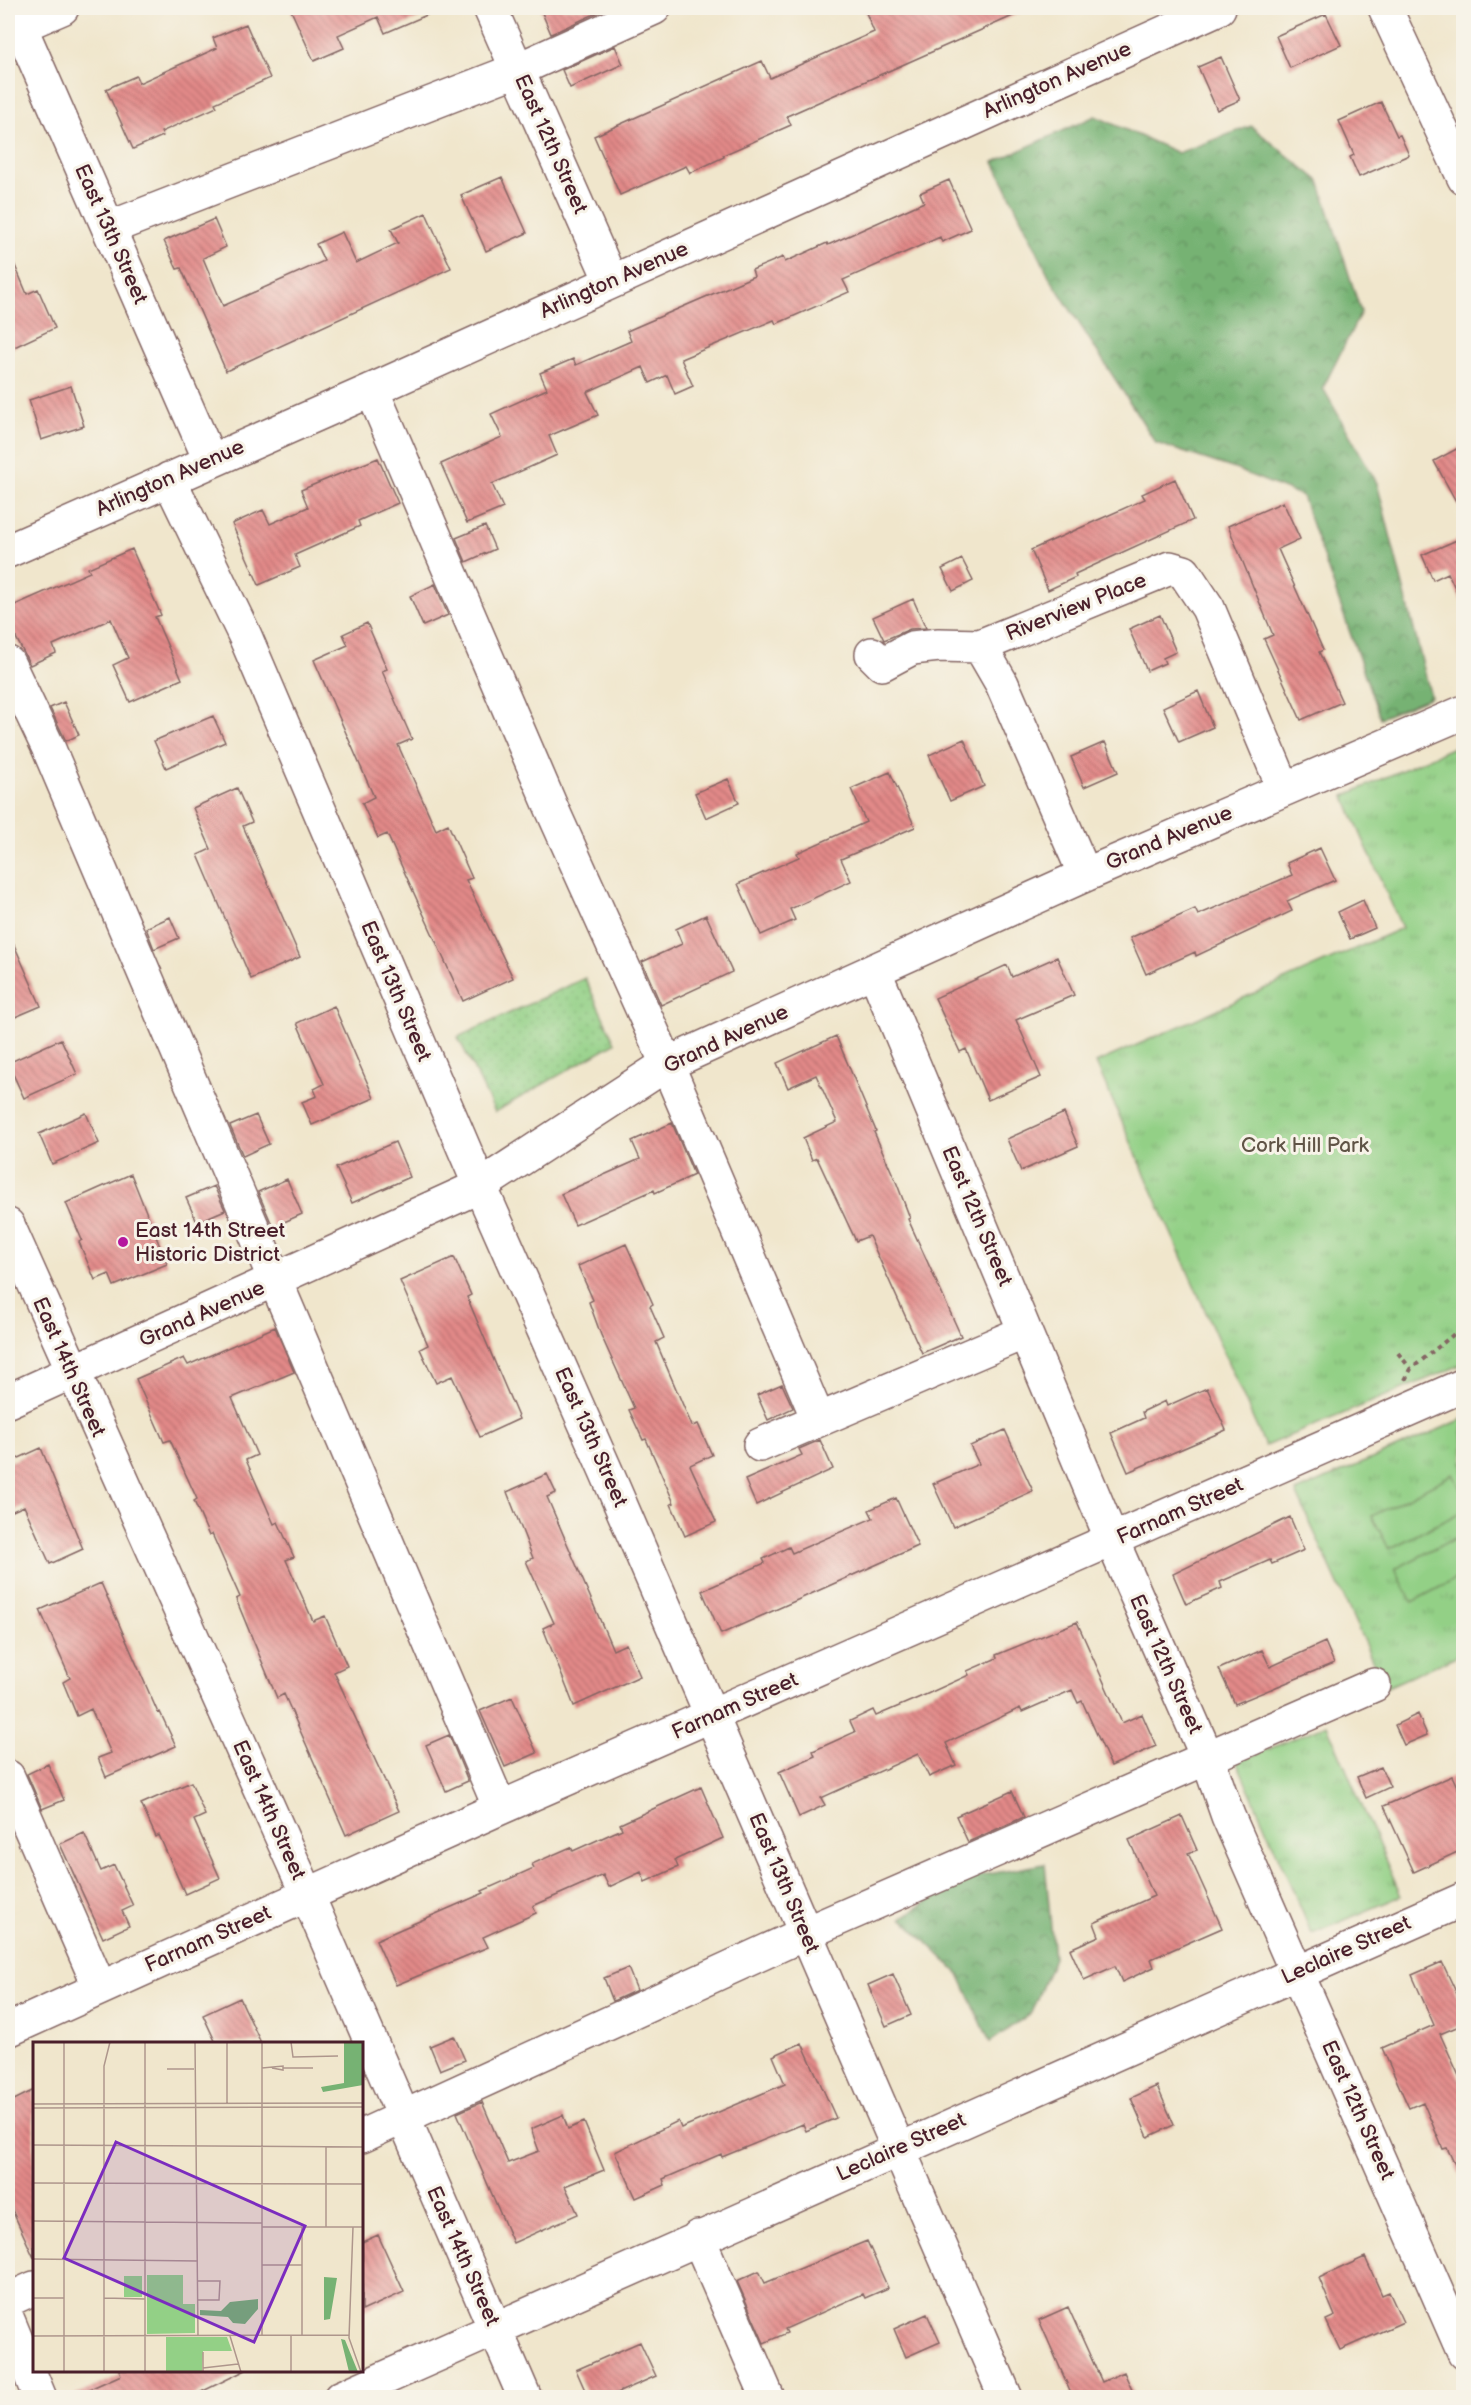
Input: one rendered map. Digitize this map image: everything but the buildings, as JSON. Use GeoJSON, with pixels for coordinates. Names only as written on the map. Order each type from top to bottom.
{"type":"FeatureCollection","features":[{"type":"Feature","properties":{"kind":"street"},"geometry":{"type":"LineString","coordinates":[[16,17],[62,8]]}},
{"type":"Feature","properties":{"kind":"street","name":"East 12th Street"},"geometry":{"type":"LineString","coordinates":[[490,8],[611,281]]}},
{"type":"Feature","properties":{"kind":"street"},"geometry":{"type":"LineString","coordinates":[[109,228],[519,69],[654,8]]}},
{"type":"Feature","properties":{"kind":"street","name":"Arlington Avenue"},"geometry":{"type":"LineString","coordinates":[[8,550],[372,390],[1219,8]]}},
{"type":"Feature","properties":{"kind":"street"},"geometry":{"type":"LineString","coordinates":[[1385,8],[1464,178]]}},
{"type":"Feature","properties":{"kind":"street","name":"East 13th Street"},"geometry":{"type":"LineString","coordinates":[[16,17],[210,460]]}},
{"type":"Feature","properties":{"kind":"street"},"geometry":{"type":"LineString","coordinates":[[372,390],[552,809],[667,1064],[818,1419]]}},
{"type":"Feature","properties":{"kind":"street","name":"East 13th Street"},"geometry":{"type":"LineString","coordinates":[[169,478],[245,636],[480,1186],[1006,2397]]}},
{"type":"Feature","properties":{"kind":"street","name":"Riverview Place"},"geometry":{"type":"LineString","coordinates":[[1084,875],[1002,684],[980,646],[1170,568],[1184,572],[1208,608],[1284,789]]}},
{"type":"Feature","properties":{"kind":"street"},"geometry":{"type":"LineString","coordinates":[[872,654],[882,664],[912,648],[939,645],[980,646]]}},
{"type":"Feature","properties":{"kind":"street"},"geometry":{"type":"LineString","coordinates":[[8,663],[48,747],[273,1282],[500,1808]]}},
{"type":"Feature","properties":{"kind":"street","name":"Grand Avenue"},"geometry":{"type":"LineString","coordinates":[[8,1401],[480,1186],[667,1064],[875,972],[1084,875],[1464,712]]}},
{"type":"Feature","properties":{"kind":"street","name":"East 12th Street"},"geometry":{"type":"LineString","coordinates":[[875,972],[1112,1540],[1208,1759],[1228,1816],[1464,2353]]}},
{"type":"Feature","properties":{"kind":"street","name":"East 14th Street"},"geometry":{"type":"LineString","coordinates":[[8,1226],[71,1373],[307,1894],[525,2397]]}},
{"type":"Feature","properties":{"kind":"street"},"geometry":{"type":"LineString","coordinates":[[760,1445],[1025,1332]]}},
{"type":"Feature","properties":{"kind":"street","name":"Farnam Street"},"geometry":{"type":"LineString","coordinates":[[8,2030],[500,1808],[1464,1385]]}},
{"type":"Feature","properties":{"kind":"street"},"geometry":{"type":"LineString","coordinates":[[363,2136],[806,1933],[1374,1685]]}},
{"type":"Feature","properties":{"kind":"street"},"geometry":{"type":"LineString","coordinates":[[8,1777],[100,1988]]}},
{"type":"Feature","properties":{"kind":"street","name":"Leclaire Street"},"geometry":{"type":"LineString","coordinates":[[340,2397],[1464,1899]]}},
{"type":"Feature","properties":{"kind":"street"},"geometry":{"type":"LineString","coordinates":[[698,2237],[768,2397]]}},
{"type":"Feature","properties":{"kind":"street"},"geometry":{"type":"LineString","coordinates":[[8,2300],[33,2288]]}},
{"type":"Feature","properties":{"kind":"street"},"geometry":{"type":"LineString","coordinates":[[8,2320],[40,2397]]}},
{"type":"Feature","properties":{"kind":"path"},"geometry":{"type":"LineString","coordinates":[[1405,1384],[1404,1378],[1411,1369],[1464,1326]]}},
{"type":"Feature","properties":{"kind":"path"},"geometry":{"type":"LineString","coordinates":[[1398,1353],[1411,1369]]}},
{"type":"Feature","properties":{"kind":"green space"},"geometry":{"type":"Polygon","coordinates":[[[1095,116],[1178,153],[1251,126],[1319,181],[1361,312],[1323,388],[1377,483],[1431,697],[1380,718],[1302,496],[1235,469],[1156,443],[1050,278],[994,162],[1095,116]]]}},
{"type":"Feature","properties":{"kind":"green space","name":"Cork Hill Park"},"geometry":{"type":"Polygon","coordinates":[[[1463,743],[1463,1364],[1265,1446],[1096,1063],[1402,928],[1344,796],[1463,743]]]}},
{"type":"Feature","properties":{"kind":"green space"},"geometry":{"type":"Polygon","coordinates":[[[585,978],[615,1043],[495,1112],[458,1037],[585,978]]]}},
{"type":"Feature","properties":{"kind":"green space"},"geometry":{"type":"Polygon","coordinates":[[[1463,1419],[1463,1653],[1385,1688],[1296,1492],[1463,1419]]]}},
{"type":"Feature","properties":{"kind":"green space"},"geometry":{"type":"Polygon","coordinates":[[[1453,1474],[1463,1494],[1463,1511],[1389,1549],[1372,1516],[1453,1474]]]}},
{"type":"Feature","properties":{"kind":"green space"},"geometry":{"type":"Polygon","coordinates":[[[1463,1534],[1463,1575],[1412,1602],[1395,1569],[1463,1534]]]}},
{"type":"Feature","properties":{"kind":"green space"},"geometry":{"type":"Polygon","coordinates":[[[1327,1725],[1401,1896],[1312,1934],[1237,1762],[1327,1725]]]}},
{"type":"Feature","properties":{"kind":"green space"},"geometry":{"type":"Polygon","coordinates":[[[1045,1864],[1054,1958],[1031,2013],[990,2042],[959,1974],[902,1918],[961,1879],[1045,1864]]]}},
{"type":"Feature","properties":{"kind":"place","name":"East 14th Street Historic District"},"geometry":{"type":"Point","coordinates":[123,1242]}}]}
